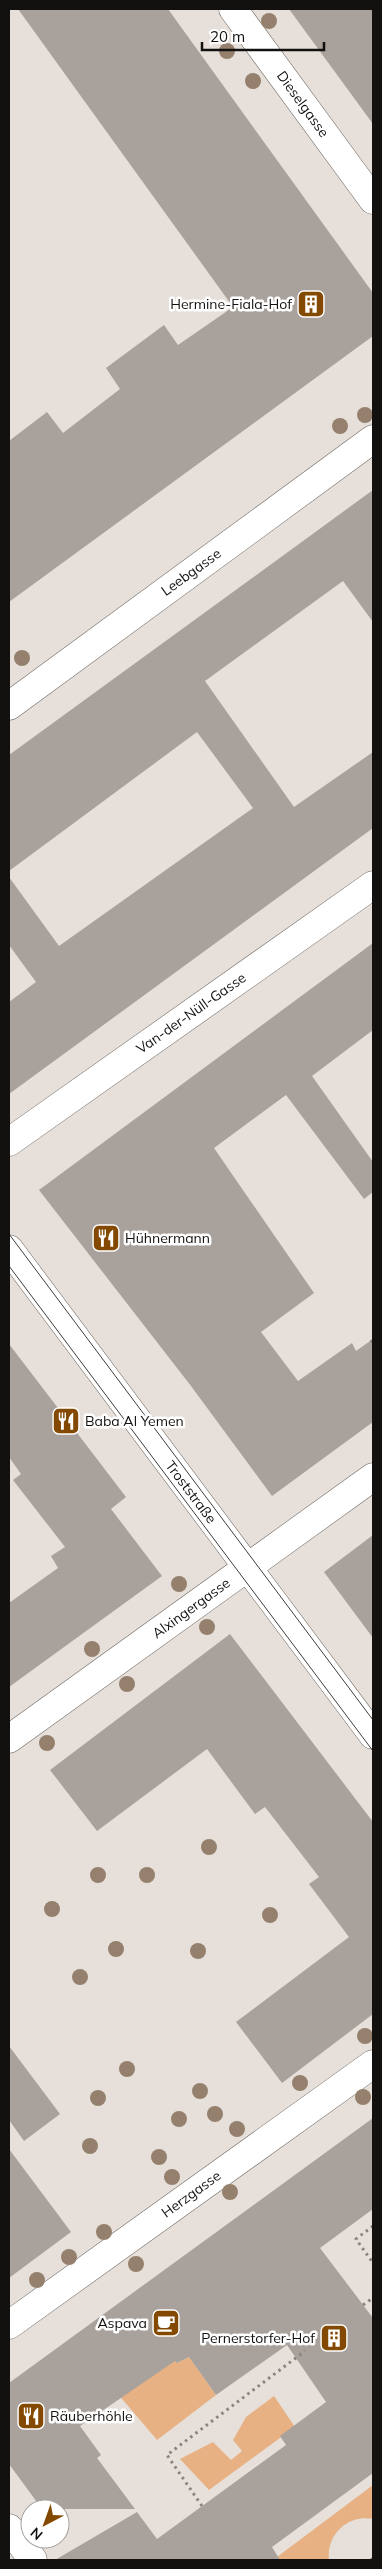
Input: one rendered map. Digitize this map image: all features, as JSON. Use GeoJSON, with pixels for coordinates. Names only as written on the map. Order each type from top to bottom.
{"type":"FeatureCollection","features":[{"type":"Feature","properties":{"kind":"street","name":"Dieselgasse"},"geometry":{"type":"LineString","coordinates":[[233,9],[373,200]]}},
{"type":"Feature","properties":{"kind":"street","name":"Leebgasse"},"geometry":{"type":"LineString","coordinates":[[9,706],[373,439]]}},
{"type":"Feature","properties":{"kind":"street","name":"Van-der-Nüll-Gasse"},"geometry":{"type":"LineString","coordinates":[[9,1142],[373,885]]}},
{"type":"Feature","properties":{"kind":"street","name":"Troststraße"},"geometry":{"type":"LineString","coordinates":[[9,1249],[373,1735]]}},
{"type":"Feature","properties":{"kind":"street","name":"Alxingergasse"},"geometry":{"type":"LineString","coordinates":[[9,1740],[373,1476]]}},
{"type":"Feature","properties":{"kind":"street","name":"Herzgasse"},"geometry":{"type":"LineString","coordinates":[[9,2325],[373,2064]]}},
{"type":"Feature","properties":{"kind":"street"},"geometry":{"type":"LineString","coordinates":[[9,2528],[33,2560]]}},
{"type":"Feature","properties":{"kind":"path"},"geometry":{"type":"LineString","coordinates":[[373,2226],[356,2239],[373,2263]]}},
{"type":"Feature","properties":{"kind":"path"},"geometry":{"type":"LineString","coordinates":[[363,2305],[373,2298]]}},
{"type":"Feature","properties":{"kind":"path"},"geometry":{"type":"LineString","coordinates":[[202,2506],[167,2456],[228,2411],[304,2350]]}},
{"type":"Feature","properties":{"kind":"shaded area"},"geometry":{"type":"Polygon","coordinates":[[[171,2355],[177,2363],[189,2357],[216,2395],[157,2440],[117,2393],[171,2355]]]}},
{"type":"Feature","properties":{"kind":"shaded area"},"geometry":{"type":"Polygon","coordinates":[[[274,2396],[295,2427],[209,2490],[180,2459],[213,2442],[231,2460],[242,2451],[233,2440],[246,2417],[274,2396]]]}},
{"type":"Feature","properties":{"kind":"shaded area"},"geometry":{"type":"Polygon","coordinates":[[[373,2485],[373,2519],[355,2520],[340,2528],[331,2542],[329,2560],[273,2560],[373,2485]]]}},
{"type":"Feature","properties":{"kind":"building","name":"Hermine-Fiala-Hof"},"geometry":{"type":"Polygon","coordinates":[[[18,9],[168,9],[373,293],[373,336],[9,602],[9,441],[47,412],[63,433],[120,389],[106,368],[164,325],[178,345],[233,307],[18,9]]]}},
{"type":"Feature","properties":{"kind":"building"},"geometry":{"type":"Polygon","coordinates":[[[289,9],[373,9],[373,124],[289,9]]]}},
{"type":"Feature","properties":{"kind":"building"},"geometry":{"type":"Polygon","coordinates":[[[373,490],[373,622],[343,581],[205,681],[294,807],[373,752],[373,828],[9,1094],[9,1002],[36,982],[9,945],[9,877],[59,946],[253,808],[197,732],[9,871],[9,755],[373,490]]]}},
{"type":"Feature","properties":{"kind":"building"},"geometry":{"type":"Polygon","coordinates":[[[373,943],[373,1030],[312,1076],[373,1162],[373,1192],[364,1199],[286,1095],[214,1148],[314,1293],[261,1332],[298,1381],[352,1343],[356,1351],[373,1339],[373,1422],[272,1496],[191,1386],[39,1190],[373,943]]]}},
{"type":"Feature","properties":{"kind":"building"},"geometry":{"type":"Polygon","coordinates":[[[9,1344],[126,1497],[111,1509],[162,1576],[9,1687],[9,1603],[58,1568],[51,1556],[65,1547],[13,1480],[21,1474],[9,1457],[9,1344]]]}},
{"type":"Feature","properties":{"kind":"building"},"geometry":{"type":"Polygon","coordinates":[[[373,1535],[373,1638],[324,1572],[373,1535]]]}},
{"type":"Feature","properties":{"kind":"building"},"geometry":{"type":"Polygon","coordinates":[[[230,1634],[373,1822],[373,2014],[282,2083],[236,2022],[349,1937],[309,1884],[319,1877],[265,1807],[255,1814],[207,1749],[97,1831],[50,1770],[230,1634]]]}},
{"type":"Feature","properties":{"kind":"building"},"geometry":{"type":"Polygon","coordinates":[[[9,2046],[60,2114],[24,2141],[9,2120],[9,2046]]]}},
{"type":"Feature","properties":{"kind":"building"},"geometry":{"type":"Polygon","coordinates":[[[373,2118],[373,2209],[320,2248],[373,2318],[373,2473],[272,2547],[280,2560],[55,2560],[137,2512],[157,2539],[286,2445],[280,2436],[326,2402],[287,2345],[216,2395],[189,2357],[177,2363],[175,2361],[80,2426],[101,2455],[97,2458],[135,2509],[70,2509],[70,2499],[35,2499],[9,2464],[9,2383],[373,2118]]]}},
{"type":"Feature","properties":{"kind":"building"},"geometry":{"type":"Polygon","coordinates":[[[9,2149],[71,2232],[9,2278],[9,2149]]]}},
{"type":"Feature","properties":{"kind":"tram line"},"geometry":{"type":"LineString","coordinates":[[9,1234],[373,1720]]}},
{"type":"Feature","properties":{"kind":"tram line"},"geometry":{"type":"LineString","coordinates":[[9,1266],[373,1751]]}},
{"type":"Feature","properties":{"kind":"place","name":"Hermine-Fiala-Hof"},"geometry":{"type":"Point","coordinates":[311,304]}},
{"type":"Feature","properties":{"kind":"place","name":"Hühnermann"},"geometry":{"type":"Point","coordinates":[106,1238]}},
{"type":"Feature","properties":{"kind":"place","name":"Baba Al Yemen"},"geometry":{"type":"Point","coordinates":[66,1421]}},
{"type":"Feature","properties":{"kind":"place","name":"Aspava"},"geometry":{"type":"Point","coordinates":[166,2323]}},
{"type":"Feature","properties":{"kind":"place","name":"Pernerstorfer-Hof"},"geometry":{"type":"Point","coordinates":[334,2338]}},
{"type":"Feature","properties":{"kind":"place","name":"Räuberhöhle"},"geometry":{"type":"Point","coordinates":[31,2416]}}]}
